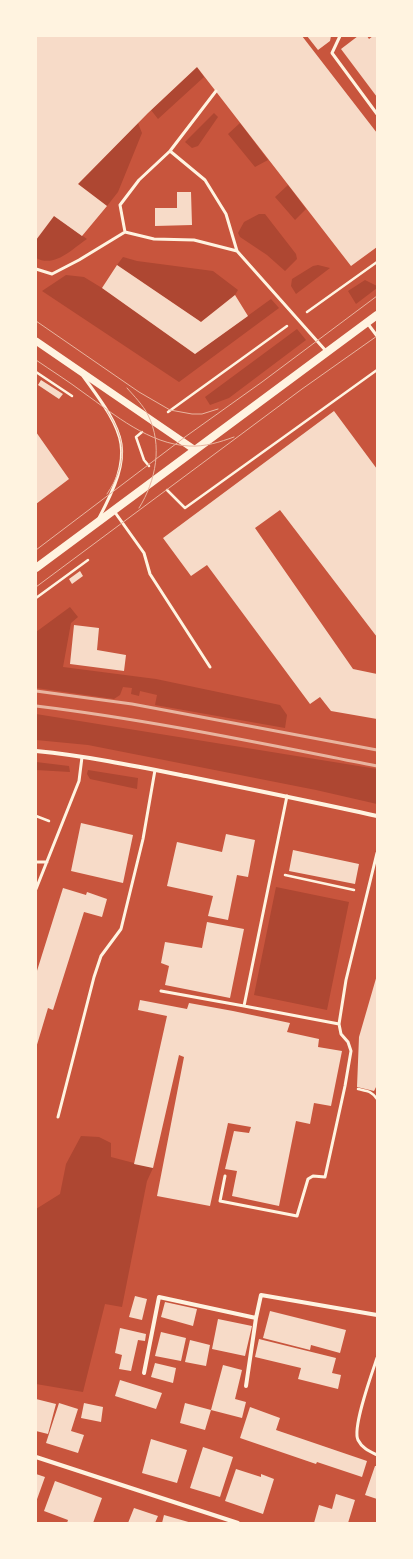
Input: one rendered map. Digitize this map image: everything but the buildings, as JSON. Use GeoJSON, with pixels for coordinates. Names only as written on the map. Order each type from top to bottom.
{"type":"FeatureCollection","features":[{"type":"Feature","properties":{"kind":"main road"},"geometry":{"type":"LineString","coordinates":[[36,568],[326,351],[377,315]]}},
{"type":"Feature","properties":{"kind":"street"},"geometry":{"type":"LineString","coordinates":[[36,341],[195,450]]}},
{"type":"Feature","properties":{"kind":"street"},"geometry":{"type":"LineString","coordinates":[[36,751],[82,756],[287,796],[377,816]]}},
{"type":"Feature","properties":{"kind":"street"},"geometry":{"type":"LineString","coordinates":[[246,1386],[261,1295],[377,1315]]}},
{"type":"Feature","properties":{"kind":"street"},"geometry":{"type":"LineString","coordinates":[[144,1373],[159,1298],[256,1318]]}},
{"type":"Feature","properties":{"kind":"street"},"geometry":{"type":"LineString","coordinates":[[36,1457],[238,1523]]}},
{"type":"Feature","properties":{"kind":"lane"},"geometry":{"type":"LineString","coordinates":[[340,36],[332,53],[377,114]]}},
{"type":"Feature","properties":{"kind":"lane"},"geometry":{"type":"LineString","coordinates":[[125,232],[120,205],[139,180],[170,151],[216,91]]}},
{"type":"Feature","properties":{"kind":"lane"},"geometry":{"type":"LineString","coordinates":[[170,151],[205,180],[226,214],[237,251],[326,351]]}},
{"type":"Feature","properties":{"kind":"lane"},"geometry":{"type":"LineString","coordinates":[[36,269],[52,274],[79,260],[125,232],[154,239],[194,240],[237,251]]}},
{"type":"Feature","properties":{"kind":"lane"},"geometry":{"type":"LineString","coordinates":[[366,322],[377,336]]}},
{"type":"Feature","properties":{"kind":"lane"},"geometry":{"type":"LineString","coordinates":[[78,370],[115,423],[122,443],[123,451],[120,468],[107,504],[95,525]]}},
{"type":"Feature","properties":{"kind":"lane"},"geometry":{"type":"LineString","coordinates":[[114,511],[144,554],[150,574],[210,667]]}},
{"type":"Feature","properties":{"kind":"lane"},"geometry":{"type":"LineString","coordinates":[[36,889],[79,781],[82,756]]}},
{"type":"Feature","properties":{"kind":"lane"},"geometry":{"type":"LineString","coordinates":[[58,1117],[94,977],[101,956],[121,929],[143,839],[155,770]]}},
{"type":"Feature","properties":{"kind":"lane"},"geometry":{"type":"LineString","coordinates":[[244,1006],[287,796]]}},
{"type":"Feature","properties":{"kind":"lane"},"geometry":{"type":"LineString","coordinates":[[225,1176],[220,1201],[297,1216],[308,1179],[313,1176],[325,1177],[351,1051],[348,1042],[341,1034],[339,1024],[346,980],[377,853]]}},
{"type":"Feature","properties":{"kind":"lane"},"geometry":{"type":"LineString","coordinates":[[36,862],[47,862]]}},
{"type":"Feature","properties":{"kind":"lane"},"geometry":{"type":"LineString","coordinates":[[162,991],[339,1024]]}},
{"type":"Feature","properties":{"kind":"lane"},"geometry":{"type":"LineString","coordinates":[[377,1358],[357,1426],[357,1439],[366,1450],[377,1455]]}},
{"type":"Feature","properties":{"kind":"path"},"geometry":{"type":"LineString","coordinates":[[175,406],[377,262]]}},
{"type":"Feature","properties":{"kind":"path"},"geometry":{"type":"LineString","coordinates":[[170,494],[185,508],[377,370]]}},
{"type":"Feature","properties":{"kind":"path"},"geometry":{"type":"LineString","coordinates":[[36,372],[72,396]]}},
{"type":"Feature","properties":{"kind":"path"},"geometry":{"type":"LineString","coordinates":[[138,435],[136,437],[144,460]]}},
{"type":"Feature","properties":{"kind":"path"},"geometry":{"type":"LineString","coordinates":[[36,598],[88,560]]}},
{"type":"Feature","properties":{"kind":"path"},"geometry":{"type":"LineString","coordinates":[[284,875],[368,892]]}},
{"type":"Feature","properties":{"kind":"path"},"geometry":{"type":"LineString","coordinates":[[370,1092],[373,1093],[377,1099]]}},
{"type":"Feature","properties":{"kind":"shaded area"},"geometry":{"type":"Polygon","coordinates":[[[197,67],[204,77],[158,119],[151,110],[197,67]]]}},
{"type":"Feature","properties":{"kind":"shaded area"},"geometry":{"type":"Polygon","coordinates":[[[214,113],[218,117],[198,146],[192,148],[185,142],[214,113]]]}},
{"type":"Feature","properties":{"kind":"shaded area"},"geometry":{"type":"Polygon","coordinates":[[[138,123],[142,133],[118,192],[107,206],[78,184],[138,123]]]}},
{"type":"Feature","properties":{"kind":"shaded area"},"geometry":{"type":"Polygon","coordinates":[[[240,123],[268,160],[255,167],[228,134],[240,123]]]}},
{"type":"Feature","properties":{"kind":"shaded area"},"geometry":{"type":"Polygon","coordinates":[[[288,185],[306,209],[295,220],[275,197],[288,185]]]}},
{"type":"Feature","properties":{"kind":"shaded area"},"geometry":{"type":"Polygon","coordinates":[[[259,214],[265,214],[296,254],[297,259],[285,271],[267,255],[240,237],[238,233],[244,222],[259,214]]]}},
{"type":"Feature","properties":{"kind":"shaded area"},"geometry":{"type":"Polygon","coordinates":[[[54,216],[87,239],[57,259],[50,261],[36,258],[36,240],[54,216]]]}},
{"type":"Feature","properties":{"kind":"shaded area"},"geometry":{"type":"Polygon","coordinates":[[[123,257],[137,261],[213,271],[238,290],[235,295],[201,322],[117,265],[123,257]]]}},
{"type":"Feature","properties":{"kind":"shaded area"},"geometry":{"type":"Polygon","coordinates":[[[318,265],[330,268],[296,294],[291,286],[292,279],[313,266],[318,265]]]}},
{"type":"Feature","properties":{"kind":"shaded area"},"geometry":{"type":"Polygon","coordinates":[[[66,275],[84,277],[102,288],[195,354],[271,299],[279,308],[179,382],[42,291],[66,275]]]}},
{"type":"Feature","properties":{"kind":"shaded area"},"geometry":{"type":"Polygon","coordinates":[[[365,280],[377,286],[377,288],[356,304],[348,291],[365,280]]]}},
{"type":"Feature","properties":{"kind":"shaded area"},"geometry":{"type":"Polygon","coordinates":[[[297,329],[306,340],[229,398],[210,405],[205,397],[297,329]]]}},
{"type":"Feature","properties":{"kind":"shaded area"},"geometry":{"type":"Polygon","coordinates":[[[70,607],[78,617],[71,623],[63,667],[156,679],[280,705],[287,715],[285,728],[155,705],[157,695],[140,691],[139,696],[131,694],[132,688],[123,687],[120,695],[114,699],[36,688],[36,632],[70,607]]]}},
{"type":"Feature","properties":{"kind":"shaded area"},"geometry":{"type":"Polygon","coordinates":[[[36,714],[377,769],[377,804],[316,790],[88,745],[36,740],[36,714]]]}},
{"type":"Feature","properties":{"kind":"shaded area"},"geometry":{"type":"Polygon","coordinates":[[[36,762],[69,766],[70,772],[36,770],[36,762]]]}},
{"type":"Feature","properties":{"kind":"shaded area"},"geometry":{"type":"Polygon","coordinates":[[[88,770],[138,778],[137,789],[90,779],[87,774],[88,770]]]}},
{"type":"Feature","properties":{"kind":"shaded area"},"geometry":{"type":"Polygon","coordinates":[[[276,887],[349,902],[327,1010],[254,995],[276,887]]]}},
{"type":"Feature","properties":{"kind":"shaded area"},"geometry":{"type":"Polygon","coordinates":[[[81,1136],[99,1137],[111,1143],[111,1157],[153,1168],[147,1181],[122,1307],[105,1304],[83,1392],[36,1384],[36,1209],[60,1194],[66,1164],[81,1136]]]}},
{"type":"Feature","properties":{"kind":"tram line"},"geometry":{"type":"LineString","coordinates":[[36,550],[185,437],[262,382],[377,296]]}},
{"type":"Feature","properties":{"kind":"tram line"},"geometry":{"type":"LineString","coordinates":[[36,321],[139,392],[170,410],[192,414],[202,414],[218,409]]}},
{"type":"Feature","properties":{"kind":"tram line"},"geometry":{"type":"LineString","coordinates":[[36,587],[302,389],[377,336]]}},
{"type":"Feature","properties":{"kind":"tram line"},"geometry":{"type":"LineString","coordinates":[[36,360],[120,419],[160,440],[174,444],[201,446],[234,437]]}},
{"type":"Feature","properties":{"kind":"tram line"},"geometry":{"type":"LineString","coordinates":[[127,388],[146,411],[153,427],[155,438],[156,463],[150,486],[139,508]]}},
{"type":"Feature","properties":{"kind":"tram line"},"geometry":{"type":"LineString","coordinates":[[107,411],[118,432],[122,452],[118,473],[107,494]]}},
{"type":"Feature","properties":{"kind":"railway"},"geometry":{"type":"LineString","coordinates":[[36,691],[132,704],[377,750]]}},
{"type":"Feature","properties":{"kind":"railway"},"geometry":{"type":"LineString","coordinates":[[36,706],[165,725],[377,766]]}}]}
